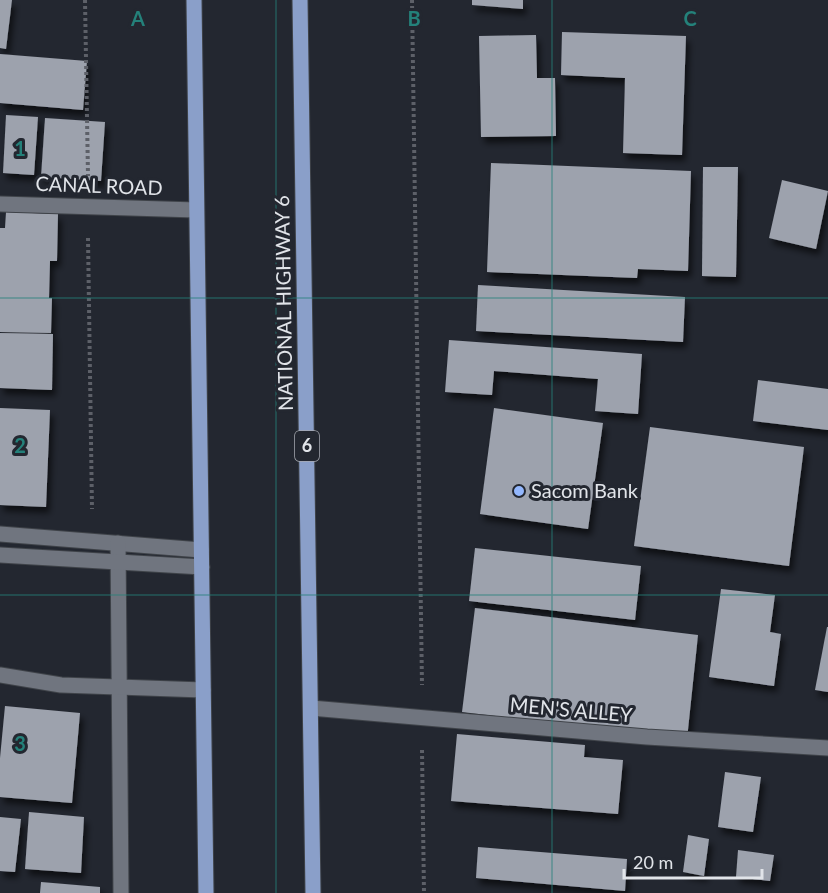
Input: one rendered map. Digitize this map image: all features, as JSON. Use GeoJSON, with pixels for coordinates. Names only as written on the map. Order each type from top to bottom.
{"type":"FeatureCollection","features":[{"type":"Feature","properties":{"kind":"main road"},"geometry":{"type":"LineString","coordinates":[[194,0],[206,893]]}},
{"type":"Feature","properties":{"kind":"main road","name":"NATIONAL HIGHWAY 6"},"geometry":{"type":"LineString","coordinates":[[300,0],[313,893]]}},
{"type":"Feature","properties":{"kind":"street","name":"CANAL ROAD"},"geometry":{"type":"LineString","coordinates":[[0,204],[196,210]]}},
{"type":"Feature","properties":{"kind":"street"},"geometry":{"type":"LineString","coordinates":[[0,534],[201,550]]}},
{"type":"Feature","properties":{"kind":"street"},"geometry":{"type":"LineString","coordinates":[[118,543],[121,893]]}},
{"type":"Feature","properties":{"kind":"street"},"geometry":{"type":"LineString","coordinates":[[0,555],[119,564],[202,567]]}},
{"type":"Feature","properties":{"kind":"street"},"geometry":{"type":"LineString","coordinates":[[0,675],[61,685],[203,690]]}},
{"type":"Feature","properties":{"kind":"street","name":"MEN'S ALLEY"},"geometry":{"type":"LineString","coordinates":[[311,708],[647,737],[828,748]]}},
{"type":"Feature","properties":{"kind":"path"},"geometry":{"type":"LineString","coordinates":[[85,0],[88,188]]}},
{"type":"Feature","properties":{"kind":"path"},"geometry":{"type":"LineString","coordinates":[[412,0],[424,893]]}},
{"type":"Feature","properties":{"kind":"path"},"geometry":{"type":"LineString","coordinates":[[88,235],[92,541]]}},
{"type":"Feature","properties":{"kind":"building"},"geometry":{"type":"Polygon","coordinates":[[[0,0],[12,0],[6,49],[0,48],[0,0]]]}},
{"type":"Feature","properties":{"kind":"building"},"geometry":{"type":"Polygon","coordinates":[[[472,0],[523,0],[523,9],[472,5],[472,0]]]}},
{"type":"Feature","properties":{"kind":"building"},"geometry":{"type":"Polygon","coordinates":[[[562,32],[686,36],[682,155],[623,153],[625,78],[561,75],[562,32]]]}},
{"type":"Feature","properties":{"kind":"building"},"geometry":{"type":"Polygon","coordinates":[[[536,35],[537,78],[555,78],[556,136],[481,137],[479,36],[536,35]]]}},
{"type":"Feature","properties":{"kind":"building"},"geometry":{"type":"Polygon","coordinates":[[[0,54],[87,61],[83,110],[0,103],[0,54]]]}},
{"type":"Feature","properties":{"kind":"building"},"geometry":{"type":"Polygon","coordinates":[[[6,115],[38,117],[34,175],[3,173],[6,115]]]}},
{"type":"Feature","properties":{"kind":"building"},"geometry":{"type":"Polygon","coordinates":[[[45,118],[105,122],[101,181],[41,177],[45,118]]]}},
{"type":"Feature","properties":{"kind":"building"},"geometry":{"type":"Polygon","coordinates":[[[491,163],[691,171],[688,271],[638,269],[637,278],[487,272],[491,163]]]}},
{"type":"Feature","properties":{"kind":"building"},"geometry":{"type":"Polygon","coordinates":[[[703,167],[738,167],[736,277],[702,276],[703,167]]]}},
{"type":"Feature","properties":{"kind":"building"},"geometry":{"type":"Polygon","coordinates":[[[782,180],[828,191],[816,249],[769,238],[782,180]]]}},
{"type":"Feature","properties":{"kind":"building"},"geometry":{"type":"Polygon","coordinates":[[[6,212],[58,214],[57,261],[50,261],[51,333],[0,332],[0,228],[5,228],[6,212]]]}},
{"type":"Feature","properties":{"kind":"building"},"geometry":{"type":"Polygon","coordinates":[[[478,285],[685,297],[683,342],[476,331],[478,285]]]}},
{"type":"Feature","properties":{"kind":"building"},"geometry":{"type":"Polygon","coordinates":[[[0,333],[53,334],[52,390],[0,388],[0,333]]]}},
{"type":"Feature","properties":{"kind":"building"},"geometry":{"type":"Polygon","coordinates":[[[449,340],[642,354],[638,414],[595,411],[598,379],[494,371],[492,395],[445,392],[449,340]]]}},
{"type":"Feature","properties":{"kind":"building"},"geometry":{"type":"Polygon","coordinates":[[[758,380],[828,389],[828,430],[753,421],[758,380]]]}},
{"type":"Feature","properties":{"kind":"building"},"geometry":{"type":"Polygon","coordinates":[[[0,408],[50,410],[46,507],[0,505],[0,408]]]}},
{"type":"Feature","properties":{"kind":"building"},"geometry":{"type":"Polygon","coordinates":[[[494,408],[603,423],[588,529],[480,514],[494,408]]]}},
{"type":"Feature","properties":{"kind":"building"},"geometry":{"type":"Polygon","coordinates":[[[650,427],[804,447],[789,566],[634,546],[650,427]]]}},
{"type":"Feature","properties":{"kind":"building"},"geometry":{"type":"Polygon","coordinates":[[[475,548],[641,566],[635,620],[469,601],[475,548]]]}},
{"type":"Feature","properties":{"kind":"building"},"geometry":{"type":"Polygon","coordinates":[[[721,589],[775,595],[770,632],[781,634],[774,686],[709,677],[721,589]]]}},
{"type":"Feature","properties":{"kind":"building"},"geometry":{"type":"Polygon","coordinates":[[[475,608],[698,635],[687,739],[462,712],[475,608]]]}},
{"type":"Feature","properties":{"kind":"building"},"geometry":{"type":"Polygon","coordinates":[[[828,627],[828,692],[815,690],[828,627]]]}},
{"type":"Feature","properties":{"kind":"building"},"geometry":{"type":"Polygon","coordinates":[[[5,706],[80,713],[72,803],[0,797],[0,758],[5,706]]]}},
{"type":"Feature","properties":{"kind":"building"},"geometry":{"type":"Polygon","coordinates":[[[457,734],[585,745],[584,757],[623,760],[618,814],[451,801],[457,734]]]}},
{"type":"Feature","properties":{"kind":"building"},"geometry":{"type":"Polygon","coordinates":[[[725,772],[761,777],[753,832],[718,827],[725,772]]]}},
{"type":"Feature","properties":{"kind":"building"},"geometry":{"type":"Polygon","coordinates":[[[29,812],[84,817],[81,873],[25,869],[29,812]]]}},
{"type":"Feature","properties":{"kind":"building"},"geometry":{"type":"Polygon","coordinates":[[[0,817],[21,819],[15,872],[0,871],[0,817]]]}},
{"type":"Feature","properties":{"kind":"building"},"geometry":{"type":"Polygon","coordinates":[[[688,835],[709,839],[704,876],[683,872],[688,835]]]}},
{"type":"Feature","properties":{"kind":"building"},"geometry":{"type":"Polygon","coordinates":[[[478,847],[627,859],[625,891],[476,878],[478,847]]]}},
{"type":"Feature","properties":{"kind":"building"},"geometry":{"type":"Polygon","coordinates":[[[738,850],[774,855],[770,881],[736,877],[738,850]]]}},
{"type":"Feature","properties":{"kind":"building"},"geometry":{"type":"Polygon","coordinates":[[[41,882],[100,887],[100,893],[40,893],[41,882]]]}},
{"type":"Feature","properties":{"kind":"place","name":"Sacom Bank"},"geometry":{"type":"Point","coordinates":[519,491]}}]}
